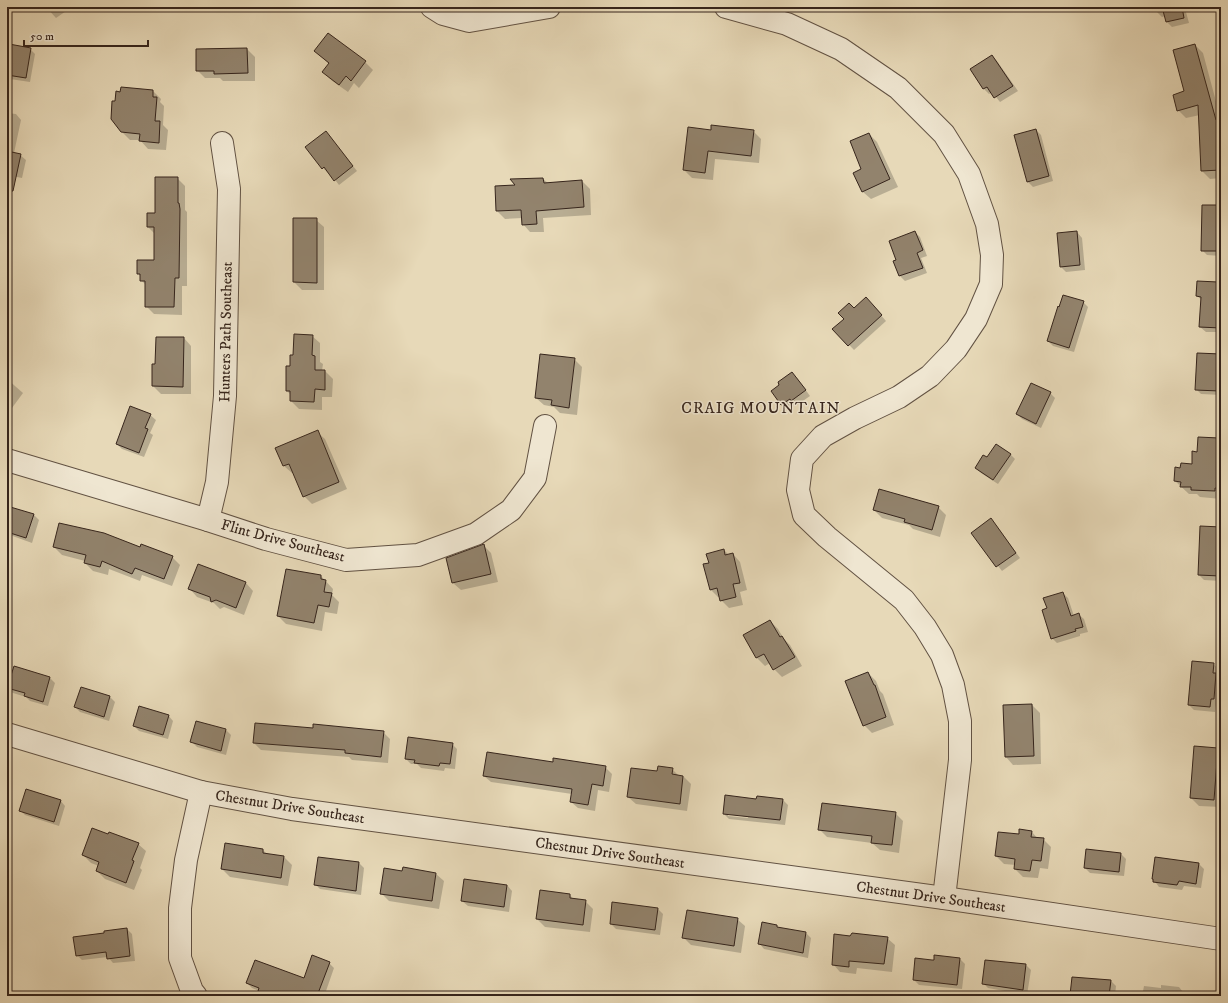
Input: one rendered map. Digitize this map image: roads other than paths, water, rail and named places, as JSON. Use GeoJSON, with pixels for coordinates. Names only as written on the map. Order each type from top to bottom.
{"type":"FeatureCollection","features":[{"type":"Feature","properties":{"kind":"street"},"geometry":{"type":"LineString","coordinates":[[432,7],[443,14],[470,21],[549,7]]}},
{"type":"Feature","properties":{"kind":"street"},"geometry":{"type":"LineString","coordinates":[[726,7],[787,24],[841,49],[898,88],[944,134],[969,174],[987,224],[992,255],[991,284],[976,319],[956,349],[930,376],[899,397],[854,418],[823,436],[802,460],[798,490],[804,515],[827,538],[904,600],[942,655],[953,685],[960,721],[960,760],[944,898]]}},
{"type":"Feature","properties":{"kind":"street","name":"Hunters Path Southeast"},"geometry":{"type":"LineString","coordinates":[[208,520],[217,482],[225,396],[229,189],[222,143]]}},
{"type":"Feature","properties":{"kind":"street","name":"Flint Drive Southeast"},"geometry":{"type":"LineString","coordinates":[[7,460],[208,520],[266,540],[346,560],[418,556],[476,534],[511,510],[536,478],[545,426]]}},
{"type":"Feature","properties":{"kind":"street","name":"Chestnut Drive Southeast"},"geometry":{"type":"LineString","coordinates":[[7,734],[201,792],[292,809],[944,898],[1221,939]]}},
{"type":"Feature","properties":{"kind":"street"},"geometry":{"type":"LineString","coordinates":[[196,996],[192,991],[180,958],[180,908],[186,860],[201,792]]}},
{"type":"Feature","properties":{"kind":"district","name":"CRAIG MOUNTAIN"},"geometry":{"type":"Point","coordinates":[761,408]}}]}
